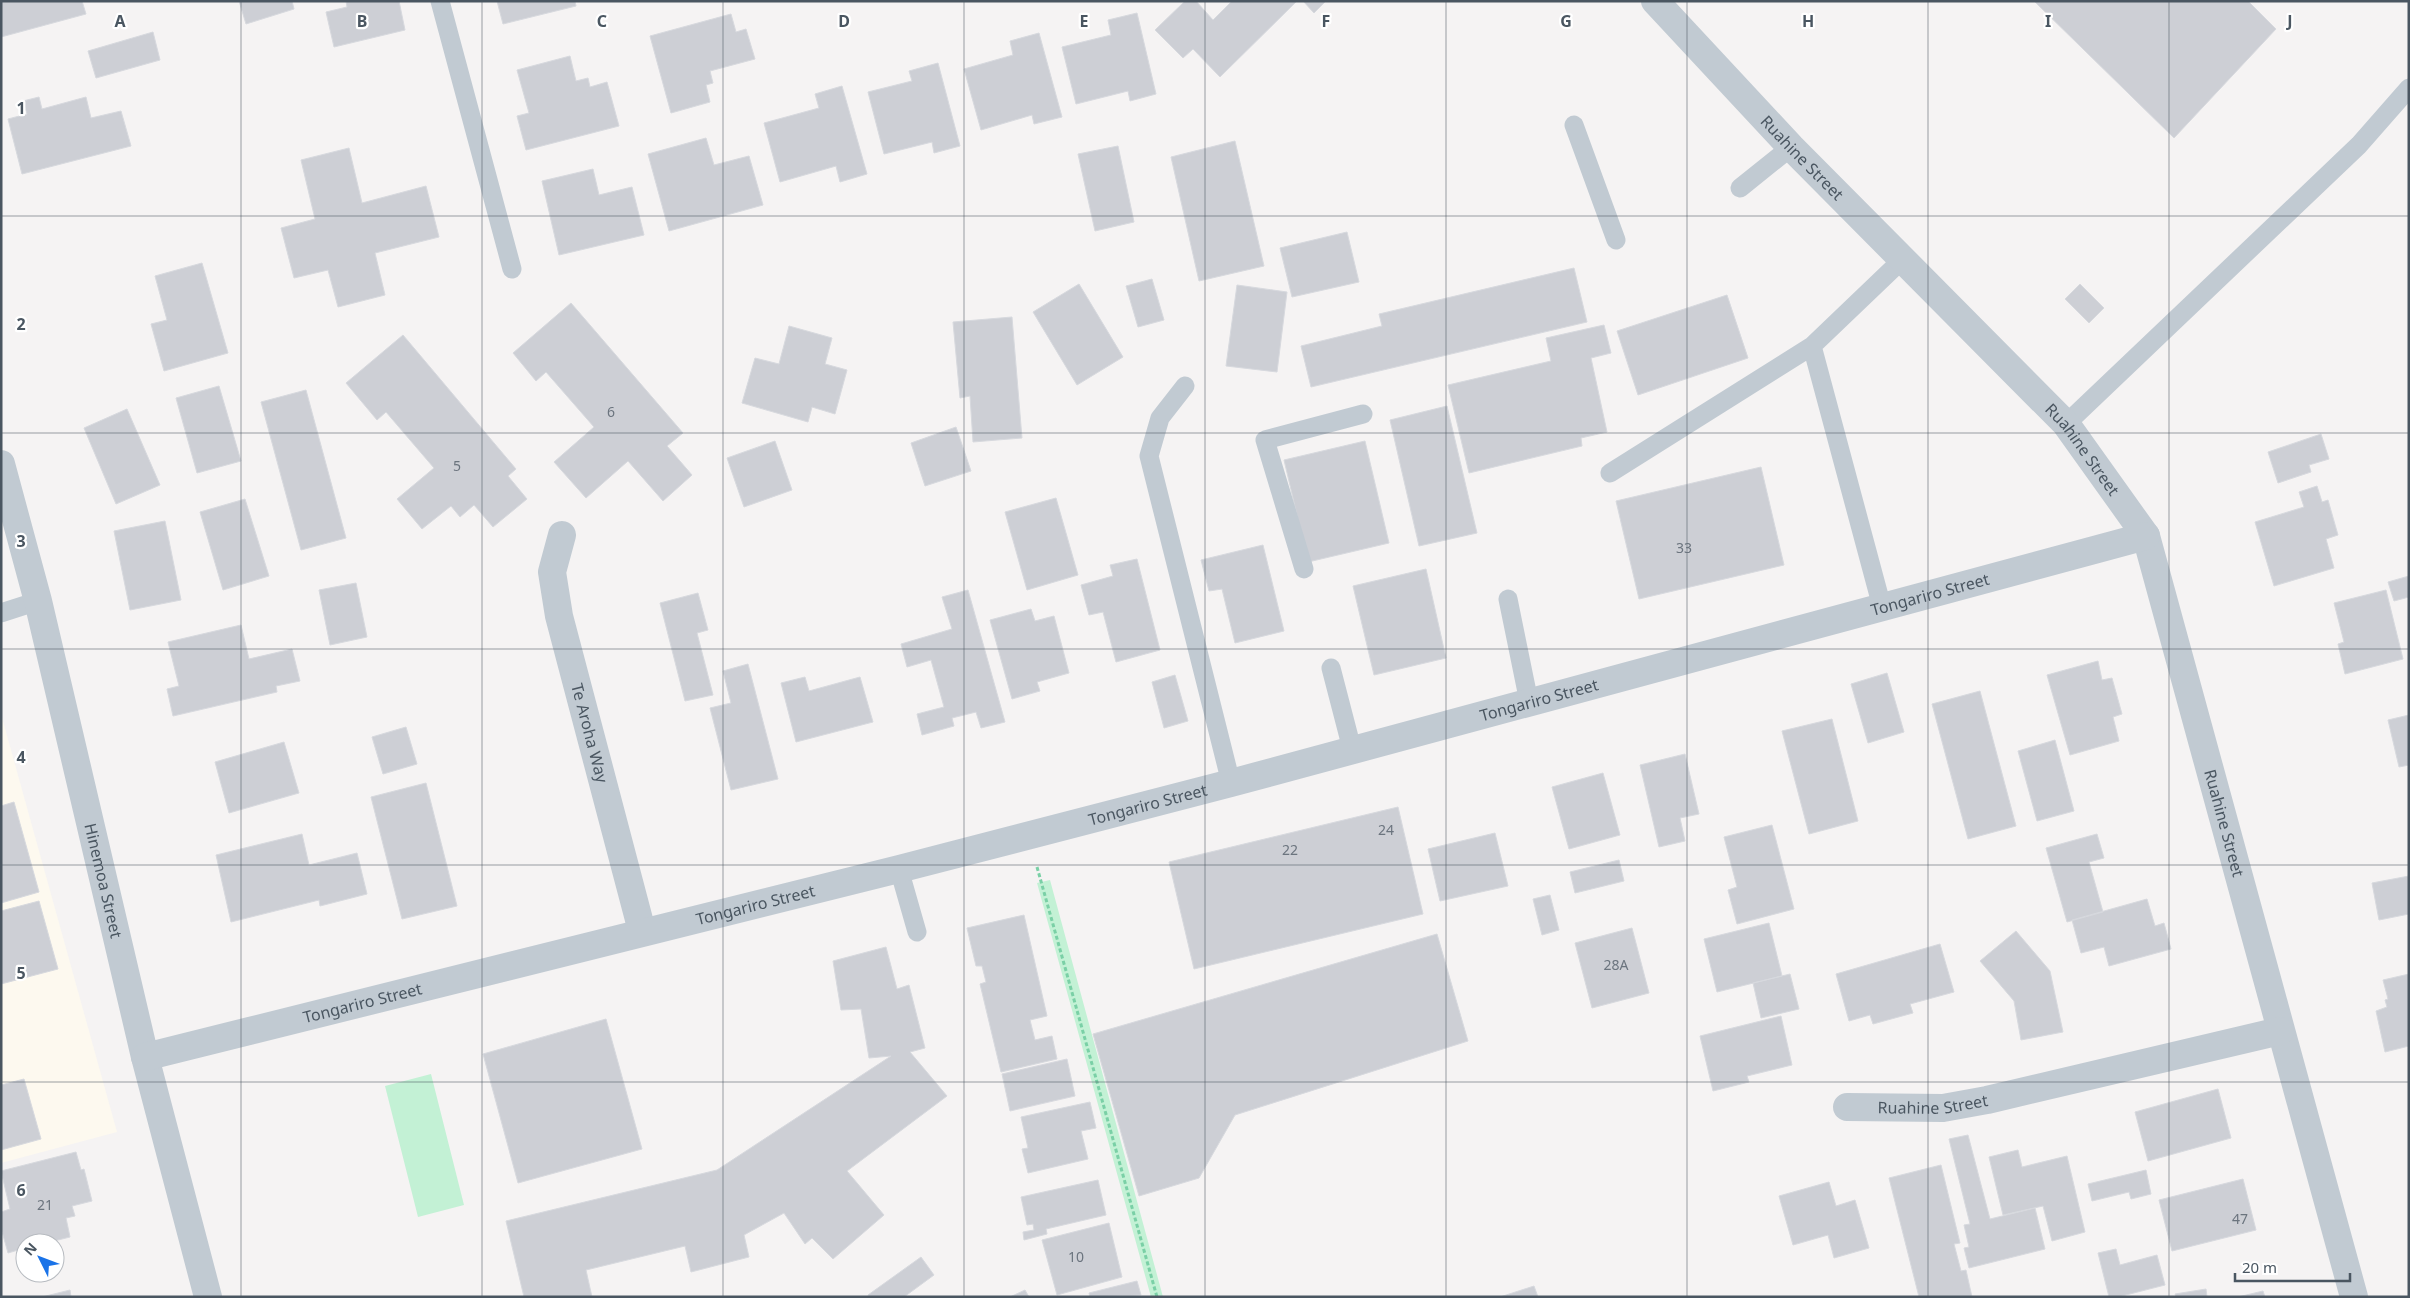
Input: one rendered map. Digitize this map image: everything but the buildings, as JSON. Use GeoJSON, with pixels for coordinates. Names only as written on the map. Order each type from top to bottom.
{"type":"FeatureCollection","features":[{"type":"Feature","properties":{"kind":"street","name":"Ruahine Street"},"geometry":{"type":"LineString","coordinates":[[1655,1],[1792,146],[2066,424],[2146,536],[2354,1297]]}},
{"type":"Feature","properties":{"kind":"street","name":"Hinemoa Street"},"geometry":{"type":"LineString","coordinates":[[1,464],[38,601],[145,1056],[208,1297]]}},
{"type":"Feature","properties":{"kind":"street","name":"Te Aroha Way"},"geometry":{"type":"LineString","coordinates":[[562,535],[552,572],[559,616],[642,931]]}},
{"type":"Feature","properties":{"kind":"street","name":"Tongariro Street"},"geometry":{"type":"LineString","coordinates":[[145,1056],[642,931],[899,869],[1231,783],[2146,536]]}},
{"type":"Feature","properties":{"kind":"street","name":"Ruahine Street"},"geometry":{"type":"LineString","coordinates":[[1847,1106],[1943,1108],[1987,1100],[2280,1031]]}},
{"type":"Feature","properties":{"kind":"lane"},"geometry":{"type":"LineString","coordinates":[[440,1],[512,269]]}},
{"type":"Feature","properties":{"kind":"lane"},"geometry":{"type":"LineString","coordinates":[[2066,424],[2359,145],[2409,88]]}},
{"type":"Feature","properties":{"kind":"lane"},"geometry":{"type":"LineString","coordinates":[[1574,125],[1616,240]]}},
{"type":"Feature","properties":{"kind":"lane"},"geometry":{"type":"LineString","coordinates":[[1740,188],[1792,146]]}},
{"type":"Feature","properties":{"kind":"lane"},"geometry":{"type":"LineString","coordinates":[[1610,473],[1812,346],[1903,259]]}},
{"type":"Feature","properties":{"kind":"lane"},"geometry":{"type":"LineString","coordinates":[[1812,346],[1882,607]]}},
{"type":"Feature","properties":{"kind":"lane"},"geometry":{"type":"LineString","coordinates":[[1185,386],[1160,418],[1149,456],[1231,783]]}},
{"type":"Feature","properties":{"kind":"lane"},"geometry":{"type":"LineString","coordinates":[[1304,569],[1265,440],[1363,414]]}},
{"type":"Feature","properties":{"kind":"lane"},"geometry":{"type":"LineString","coordinates":[[1508,599],[1529,702]]}},
{"type":"Feature","properties":{"kind":"lane"},"geometry":{"type":"LineString","coordinates":[[1,613],[38,601]]}},
{"type":"Feature","properties":{"kind":"lane"},"geometry":{"type":"LineString","coordinates":[[1332,668],[1352,749]]}},
{"type":"Feature","properties":{"kind":"lane"},"geometry":{"type":"LineString","coordinates":[[899,869],[917,932]]}},
{"type":"Feature","properties":{"kind":"path"},"geometry":{"type":"LineString","coordinates":[[1028,835],[1157,1297]]}},
{"type":"Feature","properties":{"kind":"shaded area"},"geometry":{"type":"Polygon","coordinates":[[[1,714],[117,1132],[1,1163],[1,714]]]}},
{"type":"Feature","properties":{"kind":"green space"},"geometry":{"type":"Polygon","coordinates":[[[1050,880],[1163,1297],[1151,1297],[1037,883],[1050,880]]]}},
{"type":"Feature","properties":{"kind":"green space"},"geometry":{"type":"Polygon","coordinates":[[[431,1074],[464,1205],[418,1217],[385,1086],[431,1074]]]}}]}
